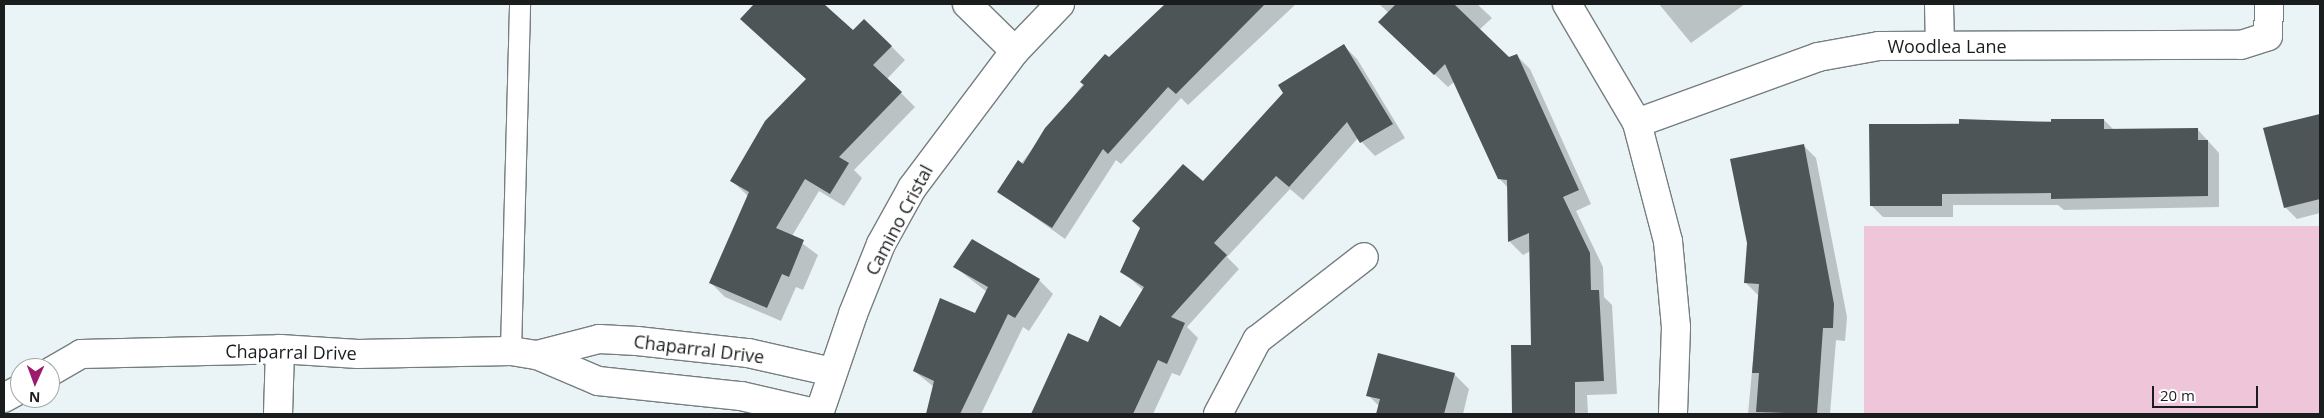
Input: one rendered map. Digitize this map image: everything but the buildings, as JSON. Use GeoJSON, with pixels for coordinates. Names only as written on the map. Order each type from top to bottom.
{"type":"FeatureCollection","features":[{"type":"Feature","properties":{"kind":"street"},"geometry":{"type":"LineString","coordinates":[[967,4],[1015,51]]}},
{"type":"Feature","properties":{"kind":"street","name":"Camino Cristal"},"geometry":{"type":"LineString","coordinates":[[819,414],[832,372],[881,244],[912,188],[1015,51],[1060,4]]}},
{"type":"Feature","properties":{"kind":"street"},"geometry":{"type":"LineString","coordinates":[[1567,4],[1637,123],[1668,241],[1676,327],[1673,414]]}},
{"type":"Feature","properties":{"kind":"street"},"geometry":{"type":"LineString","coordinates":[[1940,4],[1940,44]]}},
{"type":"Feature","properties":{"kind":"street","name":"Woodlea Lane"},"geometry":{"type":"LineString","coordinates":[[1637,123],[1818,57],[1879,46],[1940,44],[2241,45],[2268,36],[2269,4]]}},
{"type":"Feature","properties":{"kind":"street"},"geometry":{"type":"LineString","coordinates":[[1218,414],[1256,340],[1364,256]]}},
{"type":"Feature","properties":{"kind":"street","name":"Chaparral Drive"},"geometry":{"type":"LineString","coordinates":[[538,355],[599,339],[637,340],[748,353],[832,372]]}},
{"type":"Feature","properties":{"kind":"street","name":"Chaparral Drive"},"geometry":{"type":"LineString","coordinates":[[60,366],[81,354],[280,349],[358,354],[511,352],[538,355],[598,380],[741,396],[819,414]]}},
{"type":"Feature","properties":{"kind":"street"},"geometry":{"type":"LineString","coordinates":[[278,414],[280,349]]}},
{"type":"Feature","properties":{"kind":"lane"},"geometry":{"type":"LineString","coordinates":[[511,352],[520,4]]}},
{"type":"Feature","properties":{"kind":"shaded area"},"geometry":{"type":"Polygon","coordinates":[[[1864,226],[2320,226],[2320,414],[1864,414],[1864,226]]]}}]}
